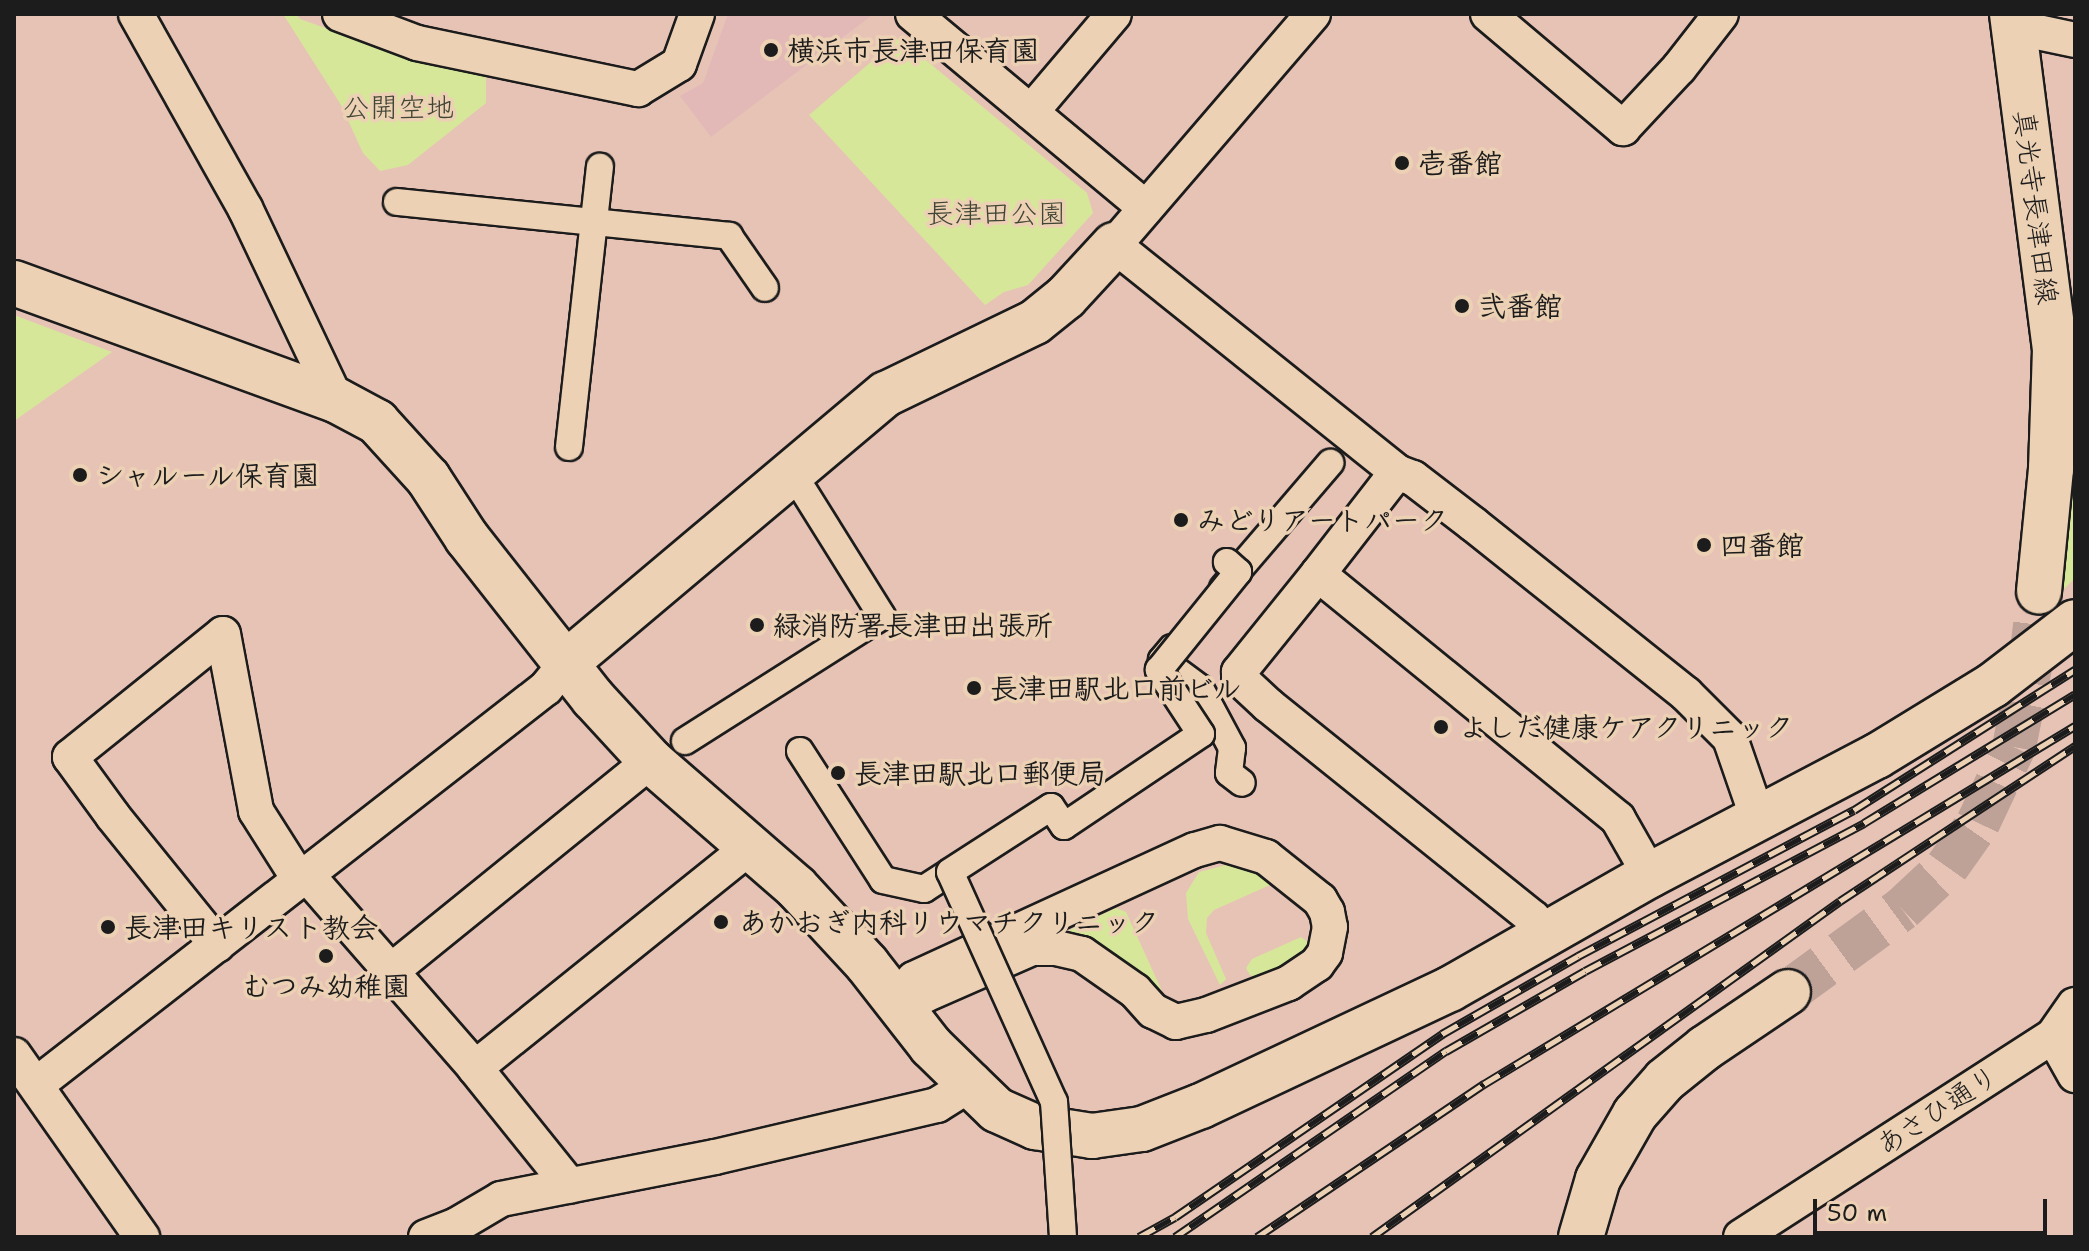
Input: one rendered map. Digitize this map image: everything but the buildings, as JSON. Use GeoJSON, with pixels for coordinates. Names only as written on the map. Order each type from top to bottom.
{"type":"FeatureCollection","features":[{"type":"Feature","properties":{"kind":"street"},"geometry":{"type":"LineString","coordinates":[[136,14],[245,208],[336,400]]}},
{"type":"Feature","properties":{"kind":"street"},"geometry":{"type":"LineString","coordinates":[[340,14],[417,43],[638,89],[679,64],[697,14]]}},
{"type":"Feature","properties":{"kind":"street"},"geometry":{"type":"LineString","coordinates":[[913,14],[1146,208]]}},
{"type":"Feature","properties":{"kind":"street"},"geometry":{"type":"LineString","coordinates":[[1031,112],[1114,14]]}},
{"type":"Feature","properties":{"kind":"street"},"geometry":{"type":"LineString","coordinates":[[36,1085],[546,688],[566,663],[886,394],[1035,322],[1066,297],[1313,14]]}},
{"type":"Feature","properties":{"kind":"street"},"geometry":{"type":"LineString","coordinates":[[1488,14],[1623,128],[1679,68],[1710,18]]}},
{"type":"Feature","properties":{"kind":"street"},"geometry":{"type":"LineString","coordinates":[[2013,20],[2075,40]]}},
{"type":"Feature","properties":{"kind":"street","name":"真光寺長津田線"},"geometry":{"type":"LineString","coordinates":[[2013,20],[2065,350],[2039,591]]}},
{"type":"Feature","properties":{"kind":"street"},"geometry":{"type":"LineString","coordinates":[[569,447],[600,167]]}},
{"type":"Feature","properties":{"kind":"street"},"geometry":{"type":"LineString","coordinates":[[397,202],[729,236],[765,288]]}},
{"type":"Feature","properties":{"kind":"street"},"geometry":{"type":"LineString","coordinates":[[1114,245],[1397,472],[1413,478],[1461,514],[1686,694],[1730,738],[1758,819]]}},
{"type":"Feature","properties":{"kind":"street"},"geometry":{"type":"LineString","coordinates":[[14,283],[336,400],[377,422],[404,447],[467,538],[566,663],[668,751],[751,846],[836,929],[931,1046],[997,1110],[1035,1127],[1092,1136],[1142,1129],[1201,1106],[1450,989],[1650,875],[1877,756],[1980,693],[2075,622]]}},
{"type":"Feature","properties":{"kind":"street"},"geometry":{"type":"LineString","coordinates":[[1242,783],[1229,773],[1232,748],[1200,688],[1162,660],[1330,463]]}},
{"type":"Feature","properties":{"kind":"street"},"geometry":{"type":"LineString","coordinates":[[1397,472],[1239,672],[1239,678],[1280,715],[1533,918],[1546,934]]}},
{"type":"Feature","properties":{"kind":"street"},"geometry":{"type":"LineString","coordinates":[[390,972],[668,751],[882,616],[804,491]]}},
{"type":"Feature","properties":{"kind":"street"},"geometry":{"type":"LineString","coordinates":[[800,751],[883,880],[924,889],[1051,807],[1064,826],[1201,734],[1159,670],[1238,572],[1227,562]]}},
{"type":"Feature","properties":{"kind":"street"},"geometry":{"type":"LineString","coordinates":[[1318,574],[1618,819],[1650,875]]}},
{"type":"Feature","properties":{"kind":"street"},"geometry":{"type":"LineString","coordinates":[[217,945],[113,816],[70,757],[223,634],[256,811],[296,874],[313,882],[475,1068],[570,1186]]}},
{"type":"Feature","properties":{"kind":"street"},"geometry":{"type":"LineString","coordinates":[[1220,843],[1266,857],[1320,900],[1330,927],[1325,953],[1306,973],[1248,1001],[1190,1020],[1166,1020],[1105,967],[1082,954],[1056,948],[1032,948],[925,995],[895,1000],[914,979],[1195,850],[1220,843]]}},
{"type":"Feature","properties":{"kind":"street"},"geometry":{"type":"LineString","coordinates":[[475,1068],[751,846]]}},
{"type":"Feature","properties":{"kind":"street"},"geometry":{"type":"LineString","coordinates":[[950,872],[1049,1079],[1054,1102],[1063,1237]]}},
{"type":"Feature","properties":{"kind":"street"},"geometry":{"type":"LineString","coordinates":[[1581,1237],[1598,1179],[1635,1114],[1665,1080],[1695,1056],[1788,992]]}},
{"type":"Feature","properties":{"kind":"street","name":"あさひ通り"},"geometry":{"type":"LineString","coordinates":[[1741,1237],[2053,1036],[2075,1005]]}},
{"type":"Feature","properties":{"kind":"street"},"geometry":{"type":"LineString","coordinates":[[2053,1036],[2075,1075]]}},
{"type":"Feature","properties":{"kind":"street"},"geometry":{"type":"LineString","coordinates":[[14,1055],[142,1237]]}},
{"type":"Feature","properties":{"kind":"street"},"geometry":{"type":"LineString","coordinates":[[447,1233],[501,1199],[715,1157],[937,1105],[970,1084]]}},
{"type":"Feature","properties":{"kind":"shaded area","name":"横浜市長津田保育園"},"geometry":{"type":"Polygon","coordinates":[[[728,14],[871,16],[711,137],[680,96],[703,83],[728,14]]]}},
{"type":"Feature","properties":{"kind":"green space","name":"公開空地"},"geometry":{"type":"Polygon","coordinates":[[[283,14],[296,14],[300,19],[410,58],[486,72],[486,103],[408,165],[380,171],[363,153],[341,105],[283,14]]]}},
{"type":"Feature","properties":{"kind":"green space","name":"長津田公園"},"geometry":{"type":"Polygon","coordinates":[[[899,38],[1087,193],[1093,213],[1028,285],[1004,292],[985,305],[809,115],[899,38]]]}},
{"type":"Feature","properties":{"kind":"green space"},"geometry":{"type":"Polygon","coordinates":[[[14,315],[112,352],[14,421],[14,315]]]}},
{"type":"Feature","properties":{"kind":"green space"},"geometry":{"type":"Polygon","coordinates":[[[2074,471],[2075,578],[2062,591],[2074,471]]]}},
{"type":"Feature","properties":{"kind":"green space"},"geometry":{"type":"Polygon","coordinates":[[[1230,864],[1261,874],[1270,885],[1214,910],[1207,918],[1206,933],[1226,979],[1220,985],[1188,919],[1186,893],[1199,872],[1230,864]]]}},
{"type":"Feature","properties":{"kind":"green space"},"geometry":{"type":"Polygon","coordinates":[[[1116,908],[1126,912],[1162,991],[1066,932],[1116,908]]]}},
{"type":"Feature","properties":{"kind":"green space"},"geometry":{"type":"Polygon","coordinates":[[[1301,937],[1308,942],[1300,961],[1259,980],[1250,975],[1246,968],[1252,959],[1301,937]]]}},
{"type":"Feature","properties":{"kind":"tunnel"},"geometry":{"type":"LineString","coordinates":[[1788,992],[1902,909],[1947,867],[1978,823],[2014,747],[2030,668],[2039,591]]}},
{"type":"Feature","properties":{"kind":"railway"},"geometry":{"type":"LineString","coordinates":[[1139,1237],[1175,1217],[1442,1034],[1578,956],[1854,810],[2075,670]]}},
{"type":"Feature","properties":{"kind":"railway"},"geometry":{"type":"LineString","coordinates":[[1175,1237],[1446,1051],[1585,971],[1864,823],[2075,694]]}},
{"type":"Feature","properties":{"kind":"railway"},"geometry":{"type":"LineString","coordinates":[[1257,1237],[1484,1084],[2075,726]]}},
{"type":"Feature","properties":{"kind":"railway"},"geometry":{"type":"LineString","coordinates":[[1372,1237],[1840,901],[2075,746]]}},
{"type":"Feature","properties":{"kind":"place","name":"横浜市長津田保育園"},"geometry":{"type":"Point","coordinates":[771,50]}},
{"type":"Feature","properties":{"kind":"place","name":"壱番館"},"geometry":{"type":"Point","coordinates":[1402,163]}},
{"type":"Feature","properties":{"kind":"place","name":"弐番館"},"geometry":{"type":"Point","coordinates":[1462,306]}},
{"type":"Feature","properties":{"kind":"place","name":"シャルール保育園"},"geometry":{"type":"Point","coordinates":[80,475]}},
{"type":"Feature","properties":{"kind":"place","name":"みどりアートパーク"},"geometry":{"type":"Point","coordinates":[1181,520]}},
{"type":"Feature","properties":{"kind":"place","name":"四番館"},"geometry":{"type":"Point","coordinates":[1704,545]}},
{"type":"Feature","properties":{"kind":"place","name":"緑消防署長津田出張所"},"geometry":{"type":"Point","coordinates":[757,625]}},
{"type":"Feature","properties":{"kind":"place","name":"長津田駅北口前ビル"},"geometry":{"type":"Point","coordinates":[974,688]}},
{"type":"Feature","properties":{"kind":"place","name":"よしだ健康ケアクリニック"},"geometry":{"type":"Point","coordinates":[1441,727]}},
{"type":"Feature","properties":{"kind":"place","name":"長津田駅北口郵便局"},"geometry":{"type":"Point","coordinates":[838,773]}},
{"type":"Feature","properties":{"kind":"place","name":"あかおぎ内科リウマチクリニック"},"geometry":{"type":"Point","coordinates":[721,922]}},
{"type":"Feature","properties":{"kind":"place","name":"長津田キリスト教会"},"geometry":{"type":"Point","coordinates":[108,927]}},
{"type":"Feature","properties":{"kind":"place","name":"むつみ幼稚園"},"geometry":{"type":"Point","coordinates":[326,956]}}]}
